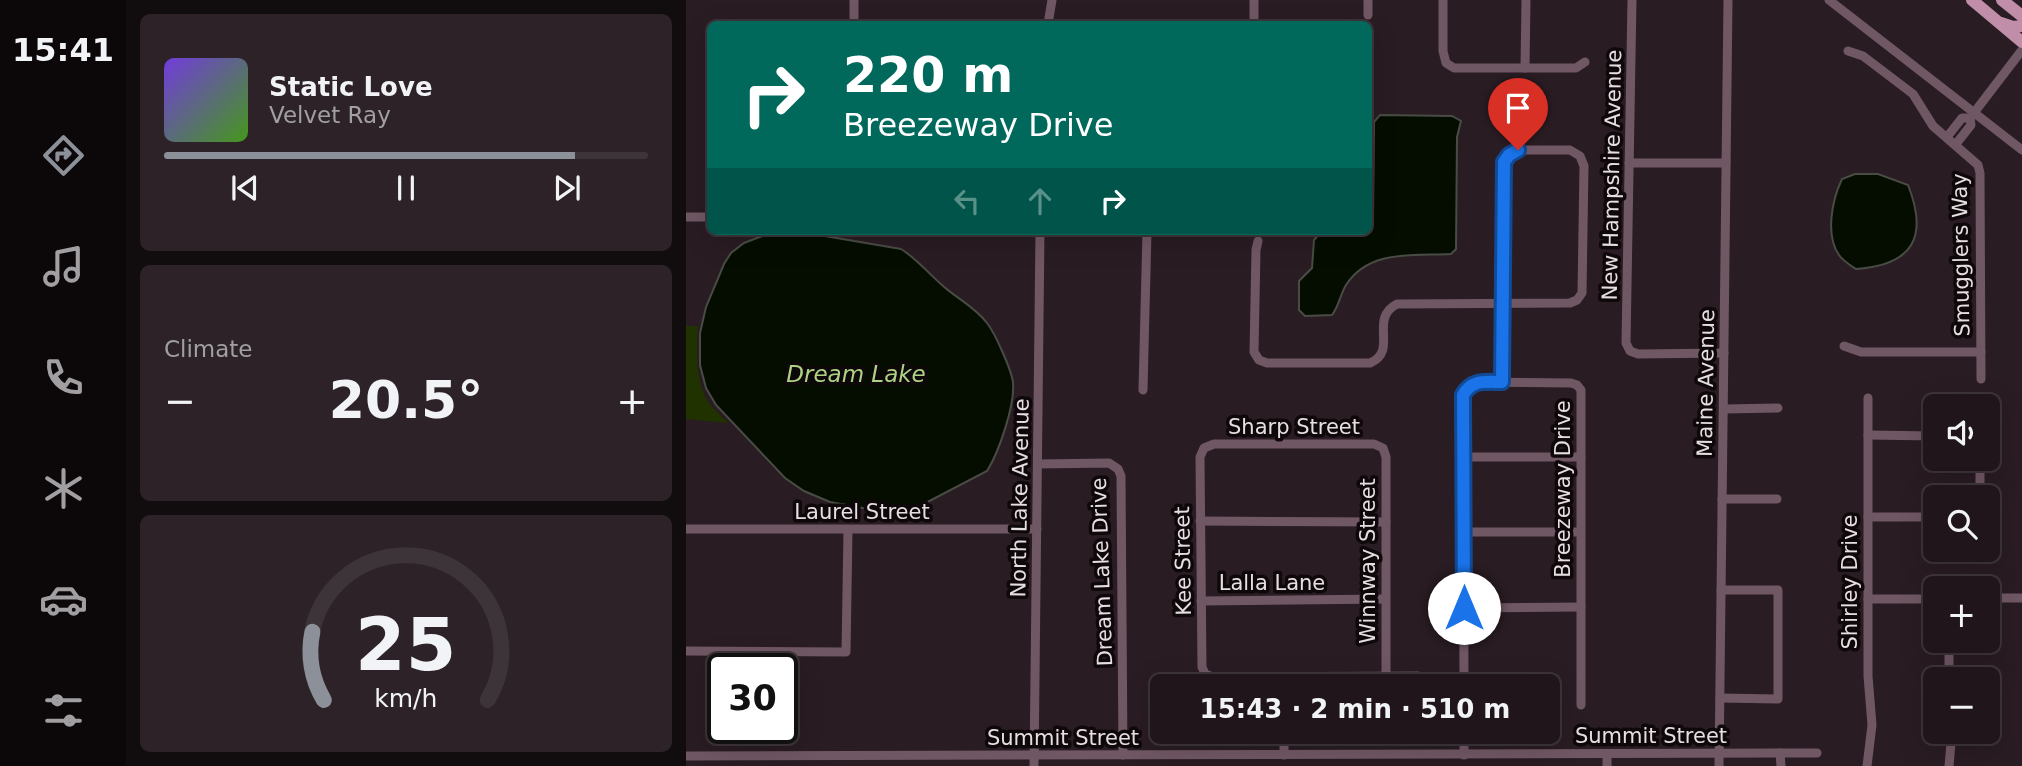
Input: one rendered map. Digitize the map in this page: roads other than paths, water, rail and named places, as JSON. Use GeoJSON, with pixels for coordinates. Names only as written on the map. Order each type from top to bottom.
{"type":"FeatureCollection","features":[{"type":"Feature","properties":{"kind":"main road"},"geometry":{"type":"LineString","coordinates":[[1972,0],[2022,42]]}},
{"type":"Feature","properties":{"kind":"main road"},"geometry":{"type":"LineString","coordinates":[[2002,0],[2022,16]]}},
{"type":"Feature","properties":{"kind":"main road"},"geometry":{"type":"LineString","coordinates":[[1998,22],[2012,27],[2022,26]]}},
{"type":"Feature","properties":{"kind":"street"},"geometry":{"type":"LineString","coordinates":[[854,0],[854,21]]}},
{"type":"Feature","properties":{"kind":"street"},"geometry":{"type":"LineString","coordinates":[[1048,21],[1052,0]]}},
{"type":"Feature","properties":{"kind":"street"},"geometry":{"type":"LineString","coordinates":[[1254,0],[1254,21]]}},
{"type":"Feature","properties":{"kind":"street"},"geometry":{"type":"LineString","coordinates":[[1368,0],[1368,15]]}},
{"type":"Feature","properties":{"kind":"street"},"geometry":{"type":"LineString","coordinates":[[1443,0],[1443,51],[1446,63],[1454,68],[1576,68],[1585,62]]}},
{"type":"Feature","properties":{"kind":"street"},"geometry":{"type":"LineString","coordinates":[[1525,68],[1526,0]]}},
{"type":"Feature","properties":{"kind":"street","name":"New Hampshire Avenue"},"geometry":{"type":"LineString","coordinates":[[1632,0],[1626,343],[1630,351],[1638,354],[1724,353]]}},
{"type":"Feature","properties":{"kind":"street","name":"Maine Avenue"},"geometry":{"type":"LineString","coordinates":[[1719,766],[1728,0]]}},
{"type":"Feature","properties":{"kind":"street"},"geometry":{"type":"LineString","coordinates":[[1829,0],[1972,115],[2022,150]]}},
{"type":"Feature","properties":{"kind":"street"},"geometry":{"type":"LineString","coordinates":[[1955,144],[1971,125],[1972,115],[2022,50]]}},
{"type":"Feature","properties":{"kind":"street","name":"Smugglers Way"},"geometry":{"type":"LineString","coordinates":[[1848,51],[1863,56],[1913,94],[1933,126],[1975,160],[1980,173],[1981,379]]}},
{"type":"Feature","properties":{"kind":"street"},"geometry":{"type":"LineString","coordinates":[[1947,137],[1962,118],[1972,115]]}},
{"type":"Feature","properties":{"kind":"street"},"geometry":{"type":"LineString","coordinates":[[1956,125],[1965,132]]}},
{"type":"Feature","properties":{"kind":"street"},"geometry":{"type":"LineString","coordinates":[[1258,241],[1254,352],[1259,360],[1267,363],[1370,363],[1378,359],[1383,350],[1383,317],[1387,309],[1397,304],[1502,305],[1570,303],[1577,300],[1582,293],[1584,166],[1580,156],[1570,150],[1518,150],[1504,162],[1502,305],[1502,382]]}},
{"type":"Feature","properties":{"kind":"street"},"geometry":{"type":"LineString","coordinates":[[1629,163],[1726,163]]}},
{"type":"Feature","properties":{"kind":"street"},"geometry":{"type":"LineString","coordinates":[[686,217],[707,217]]}},
{"type":"Feature","properties":{"kind":"street","name":"North Lake Avenue"},"geometry":{"type":"LineString","coordinates":[[1034,761],[1040,235]]}},
{"type":"Feature","properties":{"kind":"street"},"geometry":{"type":"LineString","coordinates":[[1143,390],[1147,235]]}},
{"type":"Feature","properties":{"kind":"street","name":"Smugglers Way"},"geometry":{"type":"LineString","coordinates":[[1844,346],[1861,352],[1981,352]]}},
{"type":"Feature","properties":{"kind":"street","name":"Breezeway Drive"},"geometry":{"type":"LineString","coordinates":[[1463,457],[1463,395],[1468,386],[1476,382],[1568,382],[1577,385],[1581,390],[1581,705]]}},
{"type":"Feature","properties":{"kind":"street","name":"Shirley Drive"},"geometry":{"type":"LineString","coordinates":[[1867,766],[1872,725],[1868,676],[1868,398]]}},
{"type":"Feature","properties":{"kind":"street"},"geometry":{"type":"LineString","coordinates":[[1724,409],[1778,408]]}},
{"type":"Feature","properties":{"kind":"street"},"geometry":{"type":"LineString","coordinates":[[1868,435],[1923,436]]}},
{"type":"Feature","properties":{"kind":"street","name":"Sharp Street"},"geometry":{"type":"LineString","coordinates":[[1204,448],[1214,444],[1374,444],[1383,448]]}},
{"type":"Feature","properties":{"kind":"street","name":"Kee Street"},"geometry":{"type":"LineString","coordinates":[[1204,448],[1199,457],[1200,601],[1202,667],[1205,674]]}},
{"type":"Feature","properties":{"kind":"street","name":"Winnway Street"},"geometry":{"type":"LineString","coordinates":[[1383,448],[1386,457],[1386,674]]}},
{"type":"Feature","properties":{"kind":"street"},"geometry":{"type":"LineString","coordinates":[[1464,674],[1463,457],[1581,457]]}},
{"type":"Feature","properties":{"kind":"street","name":"Dream Lake Drive"},"geometry":{"type":"LineString","coordinates":[[1038,464],[1108,463],[1118,469],[1121,476],[1123,755]]}},
{"type":"Feature","properties":{"kind":"street"},"geometry":{"type":"LineString","coordinates":[[1723,499],[1777,499]]}},
{"type":"Feature","properties":{"kind":"street"},"geometry":{"type":"LineString","coordinates":[[1868,517],[1923,517]]}},
{"type":"Feature","properties":{"kind":"street"},"geometry":{"type":"LineString","coordinates":[[1200,521],[1386,522]]}},
{"type":"Feature","properties":{"kind":"street","name":"Laurel Street"},"geometry":{"type":"LineString","coordinates":[[686,529],[1037,529]]}},
{"type":"Feature","properties":{"kind":"street"},"geometry":{"type":"LineString","coordinates":[[686,652],[846,652],[848,530]]}},
{"type":"Feature","properties":{"kind":"street"},"geometry":{"type":"LineString","coordinates":[[1464,532],[1580,532]]}},
{"type":"Feature","properties":{"kind":"street"},"geometry":{"type":"LineString","coordinates":[[1720,698],[1778,699],[1778,590],[1721,590]]}},
{"type":"Feature","properties":{"kind":"street"},"geometry":{"type":"LineString","coordinates":[[2000,598],[2022,598]]}},
{"type":"Feature","properties":{"kind":"street"},"geometry":{"type":"LineString","coordinates":[[1868,599],[1923,599]]}},
{"type":"Feature","properties":{"kind":"street","name":"Lalla Lane"},"geometry":{"type":"LineString","coordinates":[[1200,601],[1385,600]]}},
{"type":"Feature","properties":{"kind":"street"},"geometry":{"type":"LineString","coordinates":[[1464,608],[1581,607]]}},
{"type":"Feature","properties":{"kind":"street"},"geometry":{"type":"LineString","coordinates":[[1284,744],[1284,755]]}},
{"type":"Feature","properties":{"kind":"street"},"geometry":{"type":"LineString","coordinates":[[1464,744],[1464,755]]}},
{"type":"Feature","properties":{"kind":"street"},"geometry":{"type":"LineString","coordinates":[[1949,766],[1951,744]]}},
{"type":"Feature","properties":{"kind":"street"},"geometry":{"type":"LineString","coordinates":[[1780,753],[1781,766]]}},
{"type":"Feature","properties":{"kind":"street","name":"Summit Street"},"geometry":{"type":"LineString","coordinates":[[686,756],[844,761],[1034,761],[1123,755],[1817,753]]}},
{"type":"Feature","properties":{"kind":"street"},"geometry":{"type":"LineString","coordinates":[[1607,754],[1607,766]]}},
{"type":"Feature","properties":{"kind":"water"},"geometry":{"type":"Polygon","coordinates":[[[1380,115],[1452,116],[1461,121],[1457,137],[1456,249],[1451,254],[1408,255],[1367,265],[1346,285],[1332,315],[1305,316],[1299,310],[1299,281],[1312,268],[1314,240],[1318,235],[1372,235],[1374,122],[1380,115]]]}},
{"type":"Feature","properties":{"kind":"water"},"geometry":{"type":"Polygon","coordinates":[[[1855,174],[1878,174],[1908,185],[1917,220],[1916,234],[1903,255],[1891,262],[1856,269],[1839,255],[1835,247],[1831,228],[1835,197],[1842,179],[1855,174]]]}},
{"type":"Feature","properties":{"kind":"water","name":"Dream Lake"},"geometry":{"type":"Polygon","coordinates":[[[765,235],[819,235],[901,249],[982,317],[998,343],[1013,383],[1005,428],[987,471],[918,507],[890,513],[830,502],[804,491],[785,478],[716,405],[706,388],[700,365],[700,333],[706,307],[724,264],[731,253],[744,243],[765,235]]]}}]}
